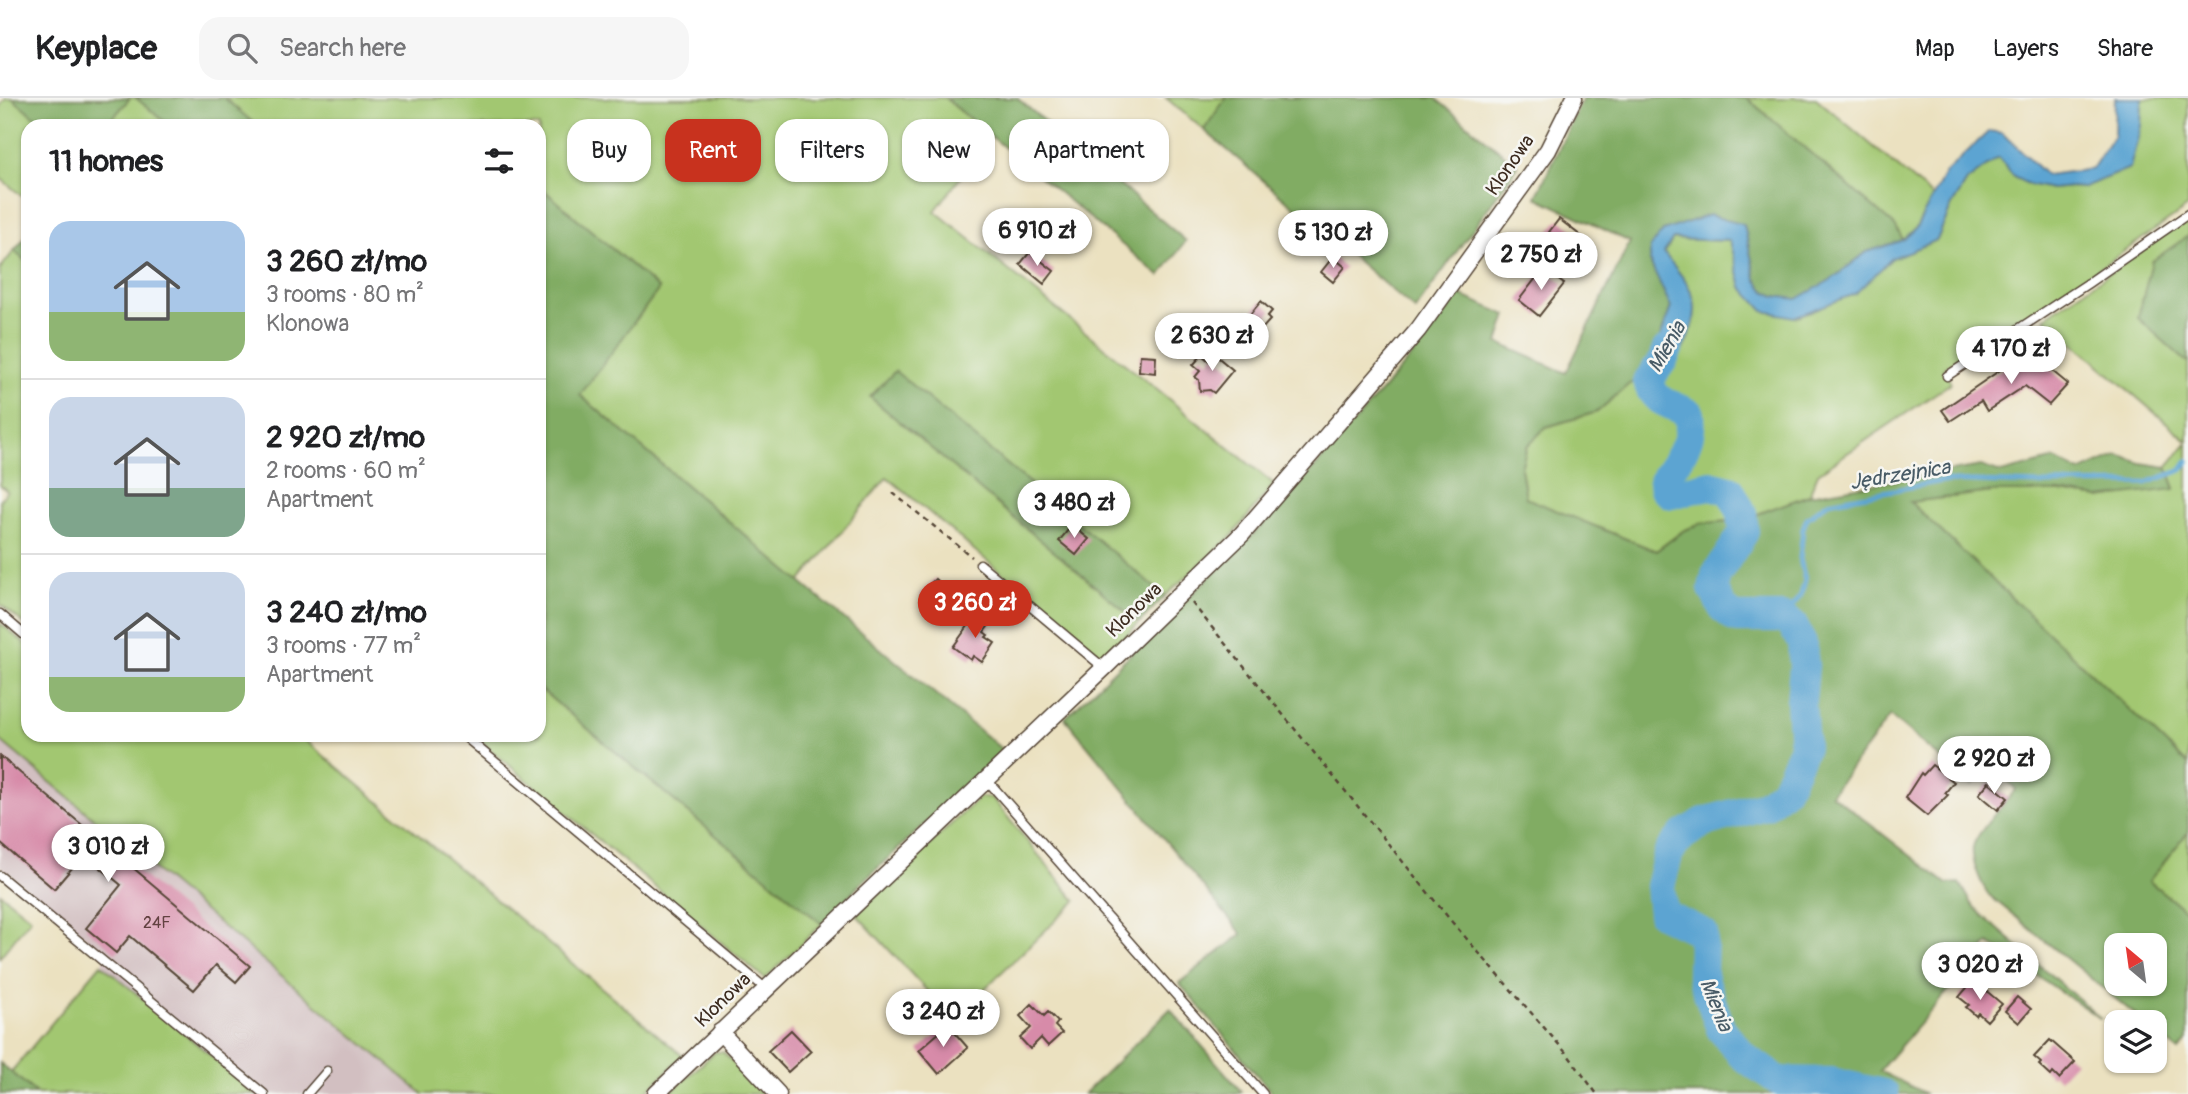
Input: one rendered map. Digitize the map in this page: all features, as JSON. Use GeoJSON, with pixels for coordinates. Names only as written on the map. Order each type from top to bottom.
{"type":"FeatureCollection","features":[{"type":"Feature","properties":{"kind":"street","name":"Klonowa"},"geometry":{"type":"LineString","coordinates":[[656,1094],[1242,534],[1418,330],[1548,150],[1574,98]]}},
{"type":"Feature","properties":{"kind":"street"},"geometry":{"type":"LineString","coordinates":[[720,1032],[778,1094]]}},
{"type":"Feature","properties":{"kind":"lane"},"geometry":{"type":"LineString","coordinates":[[1947,376],[2188,214]]}},
{"type":"Feature","properties":{"kind":"lane"},"geometry":{"type":"LineString","coordinates":[[980,564],[1104,668]]}},
{"type":"Feature","properties":{"kind":"lane"},"geometry":{"type":"LineString","coordinates":[[0,614],[21,632]]}},
{"type":"Feature","properties":{"kind":"lane"},"geometry":{"type":"LineString","coordinates":[[472,742],[765,988]]}},
{"type":"Feature","properties":{"kind":"lane"},"geometry":{"type":"LineString","coordinates":[[987,779],[1263,1094]]}},
{"type":"Feature","properties":{"kind":"lane"},"geometry":{"type":"LineString","coordinates":[[0,876],[264,1094]]}},
{"type":"Feature","properties":{"kind":"lane"},"geometry":{"type":"LineString","coordinates":[[307,1094],[327,1071]]}},
{"type":"Feature","properties":{"kind":"path"},"geometry":{"type":"LineString","coordinates":[[893,493],[980,564]]}},
{"type":"Feature","properties":{"kind":"path"},"geometry":{"type":"LineString","coordinates":[[1183,592],[1452,922],[1569,1055],[1597,1094]]}},
{"type":"Feature","properties":{"kind":"shaded area"},"geometry":{"type":"Polygon","coordinates":[[[0,740],[423,1094],[257,1094],[101,964],[107,956],[0,866],[0,740]]]}},
{"type":"Feature","properties":{"kind":"green space"},"geometry":{"type":"Polygon","coordinates":[[[6,98],[12,98],[38,119],[21,119],[21,195],[0,178],[0,106],[6,98]]]}},
{"type":"Feature","properties":{"kind":"green space"},"geometry":{"type":"Polygon","coordinates":[[[12,98],[130,98],[112,119],[38,119],[12,98]]]}},
{"type":"Feature","properties":{"kind":"green space"},"geometry":{"type":"Polygon","coordinates":[[[130,98],[136,98],[162,119],[112,119],[130,98]]]}},
{"type":"Feature","properties":{"kind":"green space"},"geometry":{"type":"Polygon","coordinates":[[[136,98],[224,98],[249,119],[162,119],[136,98]]]}},
{"type":"Feature","properties":{"kind":"green space"},"geometry":{"type":"Polygon","coordinates":[[[224,98],[945,98],[970,119],[902,119],[902,182],[957,182],[935,211],[1274,484],[1232,536],[1165,596],[895,372],[871,398],[1139,623],[1103,658],[887,477],[800,582],[580,395],[659,289],[546,192],[546,119],[249,119],[224,98]]]}},
{"type":"Feature","properties":{"kind":"green space"},"geometry":{"type":"Polygon","coordinates":[[[945,98],[1017,98],[1042,119],[1009,119],[1009,151],[995,139],[995,119],[970,119],[945,98]]]}},
{"type":"Feature","properties":{"kind":"green space"},"geometry":{"type":"Polygon","coordinates":[[[1166,98],[1226,98],[1204,130],[1166,98]]]}},
{"type":"Feature","properties":{"kind":"green space"},"geometry":{"type":"Polygon","coordinates":[[[1226,98],[1435,98],[1518,166],[1415,310],[1204,130],[1226,98]]]}},
{"type":"Feature","properties":{"kind":"green space"},"geometry":{"type":"Polygon","coordinates":[[[1583,98],[1747,98],[1896,227],[1903,240],[1867,252],[1832,279],[1797,300],[1775,296],[1765,291],[1756,279],[1744,225],[1709,215],[1663,231],[1650,262],[1671,307],[1654,355],[1640,379],[1629,384],[1597,412],[1546,427],[1527,446],[1521,468],[1526,498],[1656,551],[1683,531],[1702,523],[1732,521],[1755,515],[1809,495],[1981,466],[2001,473],[2055,459],[2080,472],[2118,455],[2141,463],[2167,467],[2175,489],[2099,498],[2060,492],[1992,492],[1910,502],[2188,765],[2188,832],[2149,881],[2188,913],[2188,1040],[2179,1051],[2167,1041],[2167,1010],[2129,1010],[2112,996],[2167,996],[2167,933],[2104,933],[2104,989],[1989,895],[1980,879],[1973,853],[1975,841],[2016,789],[1989,765],[1972,785],[1890,716],[1831,794],[1947,884],[1960,883],[1982,915],[2101,1019],[1989,943],[1879,1071],[1926,1094],[1273,1094],[1179,983],[1242,934],[1065,718],[1275,513],[1423,343],[1460,295],[1507,315],[1498,343],[1566,373],[1630,242],[1536,197],[1583,98]]]}},
{"type":"Feature","properties":{"kind":"green space"},"geometry":{"type":"Polygon","coordinates":[[[1747,98],[1816,98],[1933,197],[1916,228],[1903,240],[1895,227],[1747,98]]]}},
{"type":"Feature","properties":{"kind":"green space"},"geometry":{"type":"Polygon","coordinates":[[[2142,98],[2188,98],[2188,207],[2045,306],[1943,368],[1951,383],[1818,473],[1809,495],[1755,515],[1732,521],[1702,523],[1683,531],[1656,551],[1526,499],[1521,468],[1527,446],[1546,427],[1597,412],[1629,384],[1640,379],[1664,378],[1685,282],[1664,253],[1673,239],[1730,241],[1735,257],[1795,317],[1854,294],[1892,258],[1937,240],[1950,209],[1967,181],[1998,157],[2015,178],[2051,189],[2082,188],[2141,126],[2142,98]]]}},
{"type":"Feature","properties":{"kind":"green space"},"geometry":{"type":"Polygon","coordinates":[[[1046,182],[1116,182],[1186,241],[1160,276],[1046,182]]]}},
{"type":"Feature","properties":{"kind":"green space"},"geometry":{"type":"Polygon","coordinates":[[[546,192],[659,289],[580,395],[1004,751],[856,888],[822,924],[546,694],[546,192]]]}},
{"type":"Feature","properties":{"kind":"green space"},"geometry":{"type":"Polygon","coordinates":[[[2188,219],[2188,236],[2152,262],[2138,318],[2188,363],[2188,441],[2044,318],[2188,219]]]}},
{"type":"Feature","properties":{"kind":"green space"},"geometry":{"type":"Polygon","coordinates":[[[2188,236],[2188,363],[2138,318],[2152,261],[2188,236]]]}},
{"type":"Feature","properties":{"kind":"green space"},"geometry":{"type":"Polygon","coordinates":[[[21,242],[21,257],[14,251],[21,242]]]}},
{"type":"Feature","properties":{"kind":"green space"},"geometry":{"type":"Polygon","coordinates":[[[14,251],[21,257],[21,621],[0,604],[0,500],[7,491],[0,485],[0,269],[14,251]]]}},
{"type":"Feature","properties":{"kind":"green space"},"geometry":{"type":"Polygon","coordinates":[[[895,371],[1165,596],[1139,623],[870,397],[895,371]]]}},
{"type":"Feature","properties":{"kind":"green space"},"geometry":{"type":"Polygon","coordinates":[[[2188,442],[2188,765],[1910,502],[1992,492],[2060,492],[2099,498],[2175,488],[2167,467],[2188,442]]]}},
{"type":"Feature","properties":{"kind":"green space"},"geometry":{"type":"Polygon","coordinates":[[[0,623],[21,640],[21,742],[307,742],[683,1056],[644,1094],[423,1094],[0,740],[0,623]]]}},
{"type":"Feature","properties":{"kind":"green space"},"geometry":{"type":"Polygon","coordinates":[[[546,694],[822,924],[765,979],[481,742],[546,742],[546,694]]]}},
{"type":"Feature","properties":{"kind":"green space"},"geometry":{"type":"Polygon","coordinates":[[[980,797],[992,798],[1076,901],[953,1019],[856,914],[980,797]]]}},
{"type":"Feature","properties":{"kind":"green space"},"geometry":{"type":"Polygon","coordinates":[[[2188,832],[2188,913],[2149,881],[2188,832]]]}},
{"type":"Feature","properties":{"kind":"green space"},"geometry":{"type":"Polygon","coordinates":[[[0,893],[31,918],[0,957],[0,893]]]}},
{"type":"Feature","properties":{"kind":"green space"},"geometry":{"type":"Polygon","coordinates":[[[101,964],[257,1094],[37,1094],[11,1072],[101,964]]]}},
{"type":"Feature","properties":{"kind":"green space"},"geometry":{"type":"Polygon","coordinates":[[[1170,1009],[1241,1091],[1237,1094],[1084,1094],[1170,1009]]]}},
{"type":"Feature","properties":{"kind":"green space"},"geometry":{"type":"Polygon","coordinates":[[[715,1052],[723,1052],[763,1094],[669,1094],[715,1052]]]}},
{"type":"Feature","properties":{"kind":"green space"},"geometry":{"type":"Polygon","coordinates":[[[0,1063],[37,1094],[0,1094],[0,1063]]]}},
{"type":"Feature","properties":{"kind":"water"},"geometry":{"type":"Polygon","coordinates":[[[2115,98],[2142,98],[2141,126],[2130,168],[2082,188],[2051,189],[2015,178],[1998,158],[1967,181],[1950,209],[1937,240],[1892,258],[1855,294],[1794,317],[1764,311],[1742,287],[1730,241],[1673,239],[1664,253],[1692,294],[1695,310],[1693,321],[1685,346],[1664,377],[1656,383],[1640,379],[1654,355],[1671,307],[1650,262],[1650,247],[1663,231],[1709,215],[1744,225],[1756,279],[1765,291],[1775,296],[1797,299],[1832,279],[1867,252],[1903,240],[1916,228],[1946,172],[1989,131],[2002,133],[2046,175],[2092,169],[2114,135],[2115,98]]]}},
{"type":"Feature","properties":{"kind":"building"},"geometry":{"type":"Polygon","coordinates":[[[1559,219],[1581,236],[1571,249],[1549,232],[1559,219]]]}},
{"type":"Feature","properties":{"kind":"building"},"geometry":{"type":"Polygon","coordinates":[[[1030,252],[1054,271],[1044,284],[1020,264],[1030,252]]]}},
{"type":"Feature","properties":{"kind":"building"},"geometry":{"type":"Polygon","coordinates":[[[1333,257],[1345,267],[1333,282],[1321,272],[1333,257]]]}},
{"type":"Feature","properties":{"kind":"building"},"geometry":{"type":"Polygon","coordinates":[[[1543,269],[1564,284],[1539,316],[1519,300],[1543,269]]]}},
{"type":"Feature","properties":{"kind":"building"},"geometry":{"type":"Polygon","coordinates":[[[1261,301],[1272,311],[1267,317],[1270,320],[1262,329],[1247,318],[1261,301]]]}},
{"type":"Feature","properties":{"kind":"building"},"geometry":{"type":"Polygon","coordinates":[[[2028,351],[2068,384],[2049,405],[2025,386],[1987,411],[1981,401],[1950,421],[1942,410],[2028,351]]]}},
{"type":"Feature","properties":{"kind":"building"},"geometry":{"type":"Polygon","coordinates":[[[1214,354],[1233,370],[1214,393],[1210,390],[1200,391],[1199,380],[1195,377],[1200,371],[1193,365],[1202,355],[1209,361],[1214,354]]]}},
{"type":"Feature","properties":{"kind":"building"},"geometry":{"type":"Polygon","coordinates":[[[1140,355],[1156,356],[1155,373],[1139,371],[1140,355]]]}},
{"type":"Feature","properties":{"kind":"building"},"geometry":{"type":"Polygon","coordinates":[[[1072,525],[1089,539],[1076,555],[1059,541],[1072,525]]]}},
{"type":"Feature","properties":{"kind":"building"},"geometry":{"type":"Polygon","coordinates":[[[935,579],[956,598],[942,614],[920,595],[935,579]]]}},
{"type":"Feature","properties":{"kind":"building"},"geometry":{"type":"Polygon","coordinates":[[[976,615],[990,624],[984,632],[988,635],[986,637],[995,643],[982,662],[973,656],[971,660],[953,647],[976,615]]]}},
{"type":"Feature","properties":{"kind":"building"},"geometry":{"type":"Polygon","coordinates":[[[0,756],[250,966],[236,982],[216,965],[194,990],[130,936],[116,953],[86,928],[121,885],[84,854],[54,889],[0,843],[0,756]]]}},
{"type":"Feature","properties":{"kind":"building"},"geometry":{"type":"Polygon","coordinates":[[[1932,765],[1954,782],[1945,793],[1948,795],[1927,816],[1905,798],[1921,773],[1923,775],[1932,765]]]}},
{"type":"Feature","properties":{"kind":"building"},"geometry":{"type":"Polygon","coordinates":[[[1989,782],[2008,798],[1998,810],[1979,794],[1989,782]]]}},
{"type":"Feature","properties":{"kind":"building"},"geometry":{"type":"Polygon","coordinates":[[[1971,983],[1981,990],[1983,988],[2002,1004],[1987,1021],[1978,1013],[1976,1016],[1966,1007],[1969,1005],[1959,997],[1971,983]]]}},
{"type":"Feature","properties":{"kind":"building"},"geometry":{"type":"Polygon","coordinates":[[[2017,997],[2031,1009],[2019,1023],[2005,1011],[2017,997]]]}},
{"type":"Feature","properties":{"kind":"building"},"geometry":{"type":"Polygon","coordinates":[[[1032,1004],[1044,1016],[1048,1012],[1058,1022],[1055,1026],[1062,1033],[1048,1046],[1041,1038],[1030,1049],[1020,1038],[1031,1028],[1020,1016],[1032,1004]]]}},
{"type":"Feature","properties":{"kind":"building"},"geometry":{"type":"Polygon","coordinates":[[[948,1025],[968,1048],[939,1074],[919,1050],[948,1025]]]}},
{"type":"Feature","properties":{"kind":"building"},"geometry":{"type":"Polygon","coordinates":[[[791,1030],[811,1051],[788,1072],[768,1051],[791,1030]]]}},
{"type":"Feature","properties":{"kind":"building"},"geometry":{"type":"Polygon","coordinates":[[[2050,1040],[2075,1062],[2059,1079],[2053,1073],[2051,1076],[2034,1057],[2050,1040]]]}},
{"type":"Feature","properties":{"kind":"waterway","name":"Mienia"},"geometry":{"type":"LineString","coordinates":[[1668,349],[1648,381],[1654,395],[1659,399],[1690,414],[1690,425],[1687,442],[1663,481],[1664,489],[1671,494],[1710,485],[1730,490],[1742,513],[1744,532],[1716,575],[1713,589],[1723,608],[1736,618],[1783,618],[1792,624],[1802,643],[1804,666],[1801,702],[1804,747],[1785,789],[1765,805],[1704,822],[1682,836],[1669,852],[1660,886],[1663,914],[1703,933],[1702,976],[1721,1029],[1744,1057],[1779,1081],[1832,1082],[1884,1094]]}},
{"type":"Feature","properties":{"kind":"waterway","name":"Jędrzejnica"},"geometry":{"type":"LineString","coordinates":[[1783,618],[1801,595],[1805,580],[1800,559],[1803,528],[1807,518],[1828,502],[1943,481],[2146,483],[2182,470],[2188,461]]}}]}
